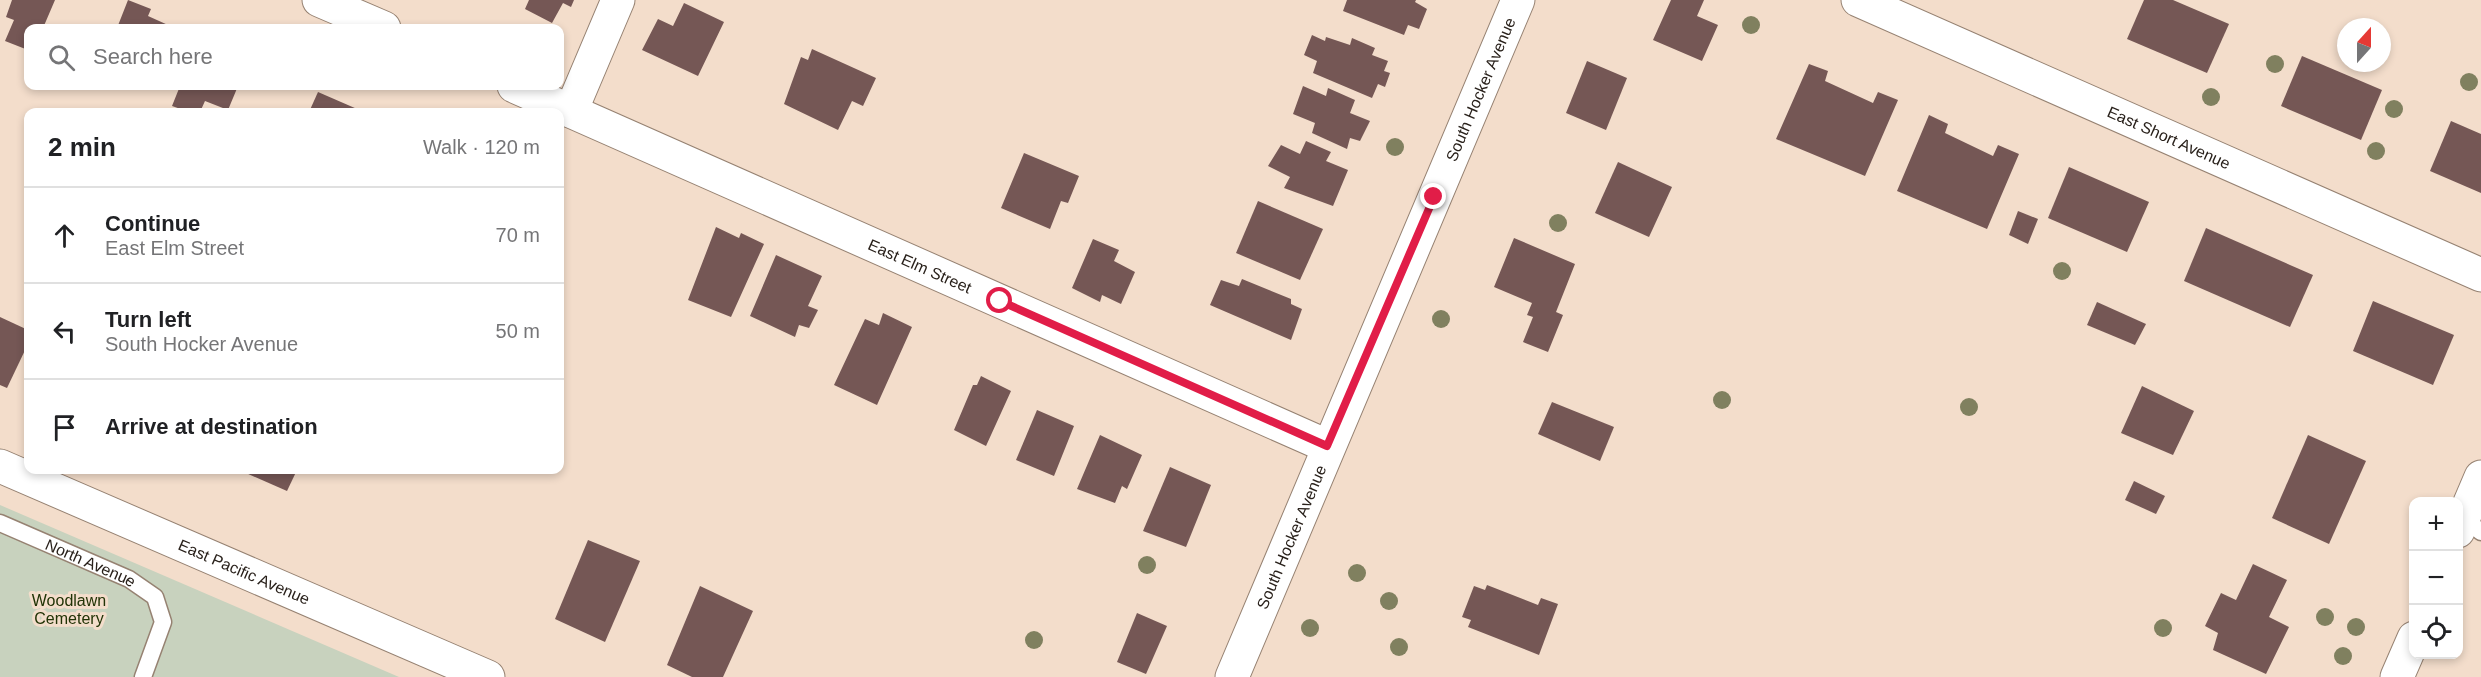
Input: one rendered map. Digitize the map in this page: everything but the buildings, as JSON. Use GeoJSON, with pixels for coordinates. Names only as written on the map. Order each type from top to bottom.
{"type":"FeatureCollection","features":[{"type":"Feature","properties":{"kind":"street"},"geometry":{"type":"LineString","coordinates":[[319,0],[375,24]]}},
{"type":"Feature","properties":{"kind":"street"},"geometry":{"type":"LineString","coordinates":[[571,111],[618,0]]}},
{"type":"Feature","properties":{"kind":"street","name":"South Hocker Avenue"},"geometry":{"type":"LineString","coordinates":[[1232,677],[1327,446],[1518,0]]}},
{"type":"Feature","properties":{"kind":"street","name":"East Short Avenue"},"geometry":{"type":"LineString","coordinates":[[1858,0],[2481,275]]}},
{"type":"Feature","properties":{"kind":"street","name":"East Elm Street"},"geometry":{"type":"LineString","coordinates":[[523,90],[1327,446]]}},
{"type":"Feature","properties":{"kind":"street","name":"East Pacific Avenue"},"geometry":{"type":"LineString","coordinates":[[0,466],[488,677]]}},
{"type":"Feature","properties":{"kind":"street"},"geometry":{"type":"LineString","coordinates":[[2468,527],[2481,477]]}},
{"type":"Feature","properties":{"kind":"street"},"geometry":{"type":"LineString","coordinates":[[2397,677],[2409,649]]}},
{"type":"Feature","properties":{"kind":"lane","name":"North Avenue"},"geometry":{"type":"LineString","coordinates":[[0,523],[129,579],[155,597],[163,622],[143,677]]}},
{"type":"Feature","properties":{"kind":"green space","name":"Woodlawn Cemetery"},"geometry":{"type":"Polygon","coordinates":[[[0,505],[399,677],[0,677],[0,505]]]}},
{"type":"Feature","properties":{"kind":"route"},"geometry":{"type":"LineString","coordinates":[[1000,301],[1327,446],[1434,197]]}}]}
